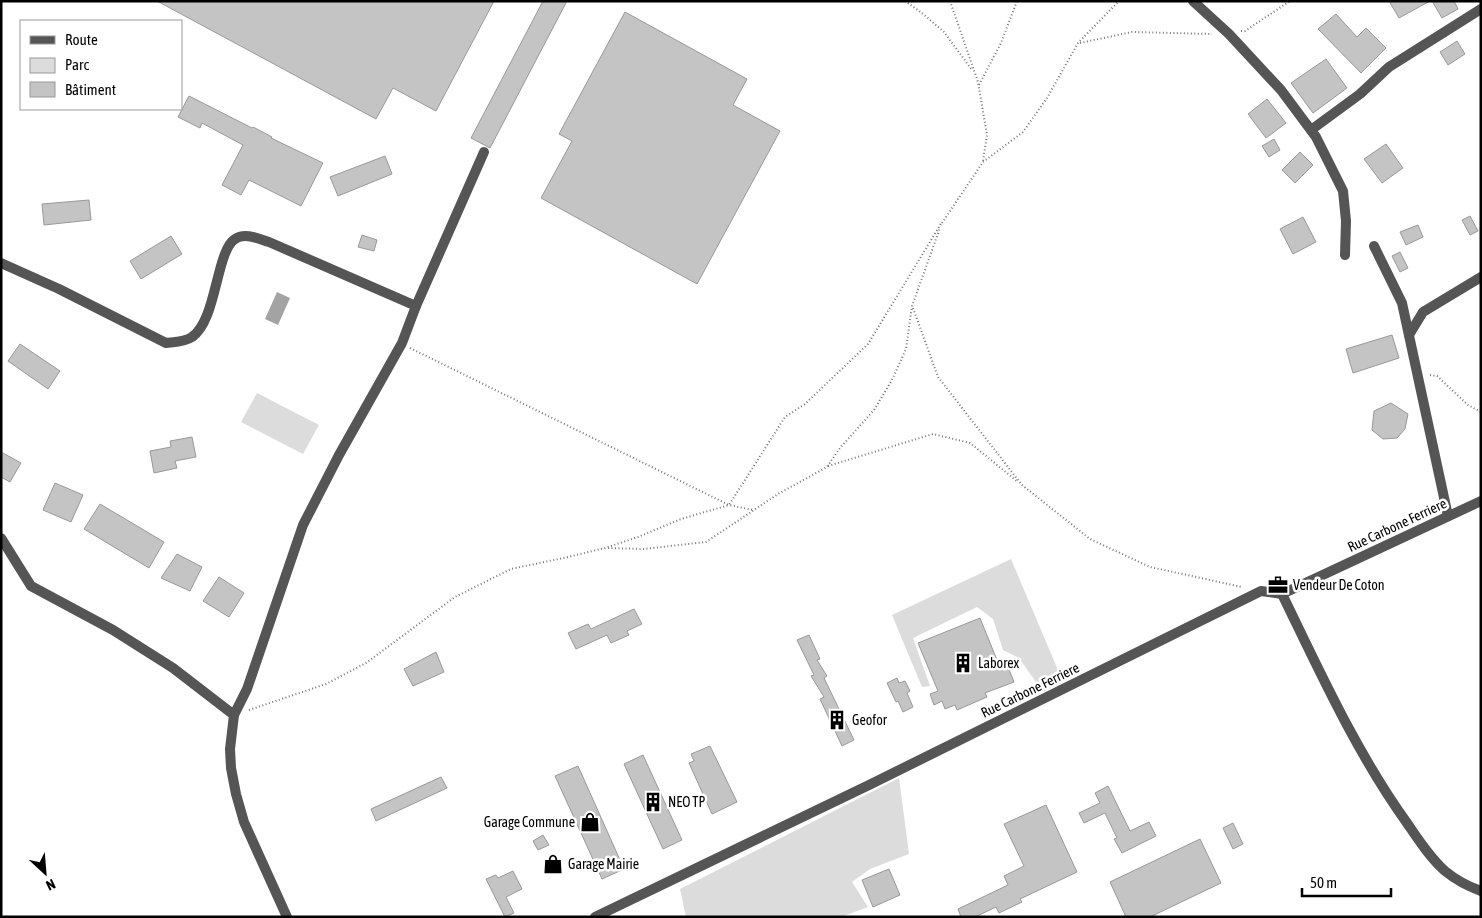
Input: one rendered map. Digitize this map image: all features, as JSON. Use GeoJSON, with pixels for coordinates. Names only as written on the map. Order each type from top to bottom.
{"type":"FeatureCollection","features":[{"type":"Feature","properties":{"kind":"street"},"geometry":{"type":"LineString","coordinates":[[1193,1],[1229,34],[1285,94],[1311,130],[1343,191],[1346,221],[1345,255]]}},
{"type":"Feature","properties":{"kind":"street"},"geometry":{"type":"LineString","coordinates":[[1311,130],[1360,94],[1389,67],[1481,9]]}},
{"type":"Feature","properties":{"kind":"street"},"geometry":{"type":"LineString","coordinates":[[287,917],[244,822],[236,794],[231,768],[230,749],[234,715],[247,689],[303,525],[339,454],[402,343],[416,306],[484,152]]}},
{"type":"Feature","properties":{"kind":"street"},"geometry":{"type":"LineString","coordinates":[[1,263],[59,289],[166,343],[192,338],[201,328],[208,313],[227,249],[234,239],[244,236],[255,237],[268,242],[416,306]]}},
{"type":"Feature","properties":{"kind":"street"},"geometry":{"type":"LineString","coordinates":[[1374,246],[1402,303],[1448,516]]}},
{"type":"Feature","properties":{"kind":"street"},"geometry":{"type":"LineString","coordinates":[[1409,335],[1423,312],[1481,277]]}},
{"type":"Feature","properties":{"kind":"street","name":"Rue Carbone Ferriere"},"geometry":{"type":"LineString","coordinates":[[595,917],[1262,591],[1282,594],[1481,501]]}},
{"type":"Feature","properties":{"kind":"street"},"geometry":{"type":"LineString","coordinates":[[1,538],[31,586],[128,639],[173,668],[234,715]]}},
{"type":"Feature","properties":{"kind":"street"},"geometry":{"type":"LineString","coordinates":[[1282,594],[1366,762],[1392,802],[1443,870],[1458,881],[1481,891]]}},
{"type":"Feature","properties":{"kind":"path"},"geometry":{"type":"LineString","coordinates":[[905,1],[944,32],[974,71]]}},
{"type":"Feature","properties":{"kind":"path"},"geometry":{"type":"LineString","coordinates":[[950,1],[978,82],[987,135],[983,162]]}},
{"type":"Feature","properties":{"kind":"path"},"geometry":{"type":"LineString","coordinates":[[978,88],[1001,43],[1017,1]]}},
{"type":"Feature","properties":{"kind":"path"},"geometry":{"type":"LineString","coordinates":[[234,715],[326,684],[350,672],[366,663],[455,597],[511,569],[568,558],[605,548],[681,519],[729,506],[785,417],[805,404],[868,344],[942,222],[983,162],[1022,132],[1048,98],[1078,43],[1119,1]]}},
{"type":"Feature","properties":{"kind":"path"},"geometry":{"type":"LineString","coordinates":[[1078,43],[1132,32],[1229,34],[1245,31],[1290,1]]}},
{"type":"Feature","properties":{"kind":"path"},"geometry":{"type":"LineString","coordinates":[[826,467],[840,448],[874,410],[892,380],[906,349],[912,306],[942,222]]}},
{"type":"Feature","properties":{"kind":"path"},"geometry":{"type":"LineString","coordinates":[[912,306],[938,377],[1022,485]]}},
{"type":"Feature","properties":{"kind":"path"},"geometry":{"type":"LineString","coordinates":[[402,343],[729,506],[754,510]]}},
{"type":"Feature","properties":{"kind":"path"},"geometry":{"type":"LineString","coordinates":[[1418,373],[1437,376],[1468,405],[1481,412]]}},
{"type":"Feature","properties":{"kind":"path"},"geometry":{"type":"LineString","coordinates":[[605,548],[644,549],[706,542],[778,494],[826,467],[933,434],[970,443],[1090,539],[1150,568],[1243,587]]}},
{"type":"Feature","properties":{"kind":"green space"},"geometry":{"type":"Polygon","coordinates":[[[257,393],[319,425],[303,454],[241,422],[257,393]]]}},
{"type":"Feature","properties":{"kind":"green space"},"geometry":{"type":"Polygon","coordinates":[[[1011,559],[1063,682],[1043,692],[1019,658],[1003,650],[993,619],[977,607],[913,638],[930,686],[922,687],[892,615],[1011,559]]]}},
{"type":"Feature","properties":{"kind":"green space"},"geometry":{"type":"Polygon","coordinates":[[[899,778],[909,854],[870,869],[852,882],[868,907],[841,917],[686,917],[680,889],[899,778]]]}},
{"type":"Feature","properties":{"kind":"shaded area"},"geometry":{"type":"Polygon","coordinates":[[[277,292],[290,298],[278,325],[265,319],[277,292]]]}},
{"type":"Feature","properties":{"kind":"building"},"geometry":{"type":"Polygon","coordinates":[[[157,1],[494,1],[436,111],[393,88],[376,119],[157,1]]]}},
{"type":"Feature","properties":{"kind":"building"},"geometry":{"type":"Polygon","coordinates":[[[543,1],[567,1],[490,148],[471,138],[543,1]]]}},
{"type":"Feature","properties":{"kind":"building"},"geometry":{"type":"Polygon","coordinates":[[[1389,1],[1430,1],[1399,18],[1389,1]]]}},
{"type":"Feature","properties":{"kind":"building"},"geometry":{"type":"Polygon","coordinates":[[[1432,1],[1454,1],[1458,9],[1442,18],[1432,1]]]}},
{"type":"Feature","properties":{"kind":"building"},"geometry":{"type":"Polygon","coordinates":[[[625,12],[747,79],[733,105],[780,131],[697,284],[541,198],[572,141],[559,134],[625,12]]]}},
{"type":"Feature","properties":{"kind":"building"},"geometry":{"type":"Polygon","coordinates":[[[1336,14],[1357,37],[1366,28],[1386,48],[1361,73],[1318,29],[1336,14]]]}},
{"type":"Feature","properties":{"kind":"building"},"geometry":{"type":"Polygon","coordinates":[[[1457,41],[1465,54],[1448,65],[1440,52],[1457,41]]]}},
{"type":"Feature","properties":{"kind":"building"},"geometry":{"type":"Polygon","coordinates":[[[1326,59],[1347,88],[1313,113],[1291,83],[1326,59]]]}},
{"type":"Feature","properties":{"kind":"building"},"geometry":{"type":"Polygon","coordinates":[[[189,96],[323,163],[301,206],[249,180],[241,195],[222,185],[243,145],[202,123],[200,128],[178,117],[189,96]]]}},
{"type":"Feature","properties":{"kind":"building"},"geometry":{"type":"Polygon","coordinates":[[[1267,99],[1286,123],[1266,138],[1248,114],[1267,99]]]}},
{"type":"Feature","properties":{"kind":"building"},"geometry":{"type":"Polygon","coordinates":[[[1274,139],[1280,150],[1269,157],[1262,146],[1274,139]]]}},
{"type":"Feature","properties":{"kind":"building"},"geometry":{"type":"Polygon","coordinates":[[[1386,144],[1403,168],[1382,183],[1364,159],[1386,144]]]}},
{"type":"Feature","properties":{"kind":"building"},"geometry":{"type":"Polygon","coordinates":[[[1300,152],[1313,165],[1295,183],[1282,170],[1300,152]]]}},
{"type":"Feature","properties":{"kind":"building"},"geometry":{"type":"Polygon","coordinates":[[[385,156],[392,174],[338,196],[330,177],[385,156]]]}},
{"type":"Feature","properties":{"kind":"building"},"geometry":{"type":"Polygon","coordinates":[[[89,200],[91,220],[44,225],[42,204],[89,200]]]}},
{"type":"Feature","properties":{"kind":"building"},"geometry":{"type":"Polygon","coordinates":[[[1470,216],[1478,231],[1470,235],[1462,220],[1470,216]]]}},
{"type":"Feature","properties":{"kind":"building"},"geometry":{"type":"Polygon","coordinates":[[[1303,217],[1316,242],[1293,254],[1280,229],[1303,217]]]}},
{"type":"Feature","properties":{"kind":"building"},"geometry":{"type":"Polygon","coordinates":[[[1418,225],[1423,237],[1406,245],[1400,232],[1418,225]]]}},
{"type":"Feature","properties":{"kind":"building"},"geometry":{"type":"Polygon","coordinates":[[[362,235],[377,240],[374,251],[358,247],[362,235]]]}},
{"type":"Feature","properties":{"kind":"building"},"geometry":{"type":"Polygon","coordinates":[[[171,236],[182,254],[141,279],[130,261],[171,236]]]}},
{"type":"Feature","properties":{"kind":"building"},"geometry":{"type":"Polygon","coordinates":[[[1400,252],[1408,268],[1400,272],[1392,256],[1400,252]]]}},
{"type":"Feature","properties":{"kind":"building"},"geometry":{"type":"Polygon","coordinates":[[[1392,335],[1399,358],[1353,373],[1346,349],[1392,335]]]}},
{"type":"Feature","properties":{"kind":"building"},"geometry":{"type":"Polygon","coordinates":[[[20,344],[60,371],[48,389],[8,361],[20,344]]]}},
{"type":"Feature","properties":{"kind":"building"},"geometry":{"type":"Polygon","coordinates":[[[1391,403],[1408,414],[1405,429],[1397,438],[1383,439],[1372,430],[1374,411],[1391,403]]]}},
{"type":"Feature","properties":{"kind":"building"},"geometry":{"type":"Polygon","coordinates":[[[192,437],[196,457],[175,461],[177,468],[154,473],[150,451],[171,447],[170,441],[192,437]]]}},
{"type":"Feature","properties":{"kind":"building"},"geometry":{"type":"Polygon","coordinates":[[[1,452],[21,463],[10,482],[1,477],[1,452]]]}},
{"type":"Feature","properties":{"kind":"building"},"geometry":{"type":"Polygon","coordinates":[[[55,483],[83,495],[71,522],[43,510],[55,483]]]}},
{"type":"Feature","properties":{"kind":"building"},"geometry":{"type":"Polygon","coordinates":[[[100,504],[164,542],[149,568],[84,529],[100,504]]]}},
{"type":"Feature","properties":{"kind":"building"},"geometry":{"type":"Polygon","coordinates":[[[177,554],[202,567],[190,591],[161,578],[177,554]]]}},
{"type":"Feature","properties":{"kind":"building"},"geometry":{"type":"Polygon","coordinates":[[[219,577],[244,593],[229,617],[203,601],[219,577]]]}},
{"type":"Feature","properties":{"kind":"building"},"geometry":{"type":"Polygon","coordinates":[[[634,609],[642,624],[627,631],[629,635],[611,643],[607,635],[576,649],[568,633],[588,624],[591,629],[634,609]]]}},
{"type":"Feature","properties":{"kind":"building","name":"Laborex"},"geometry":{"type":"Polygon","coordinates":[[[980,618],[999,665],[1006,662],[1014,682],[985,693],[987,697],[957,710],[955,705],[945,709],[942,701],[934,705],[930,694],[938,691],[918,643],[980,618]]]}},
{"type":"Feature","properties":{"kind":"building"},"geometry":{"type":"Polygon","coordinates":[[[809,635],[820,659],[817,660],[827,676],[824,678],[854,740],[842,746],[820,699],[824,697],[811,676],[814,675],[797,640],[809,635]]]}},
{"type":"Feature","properties":{"kind":"building"},"geometry":{"type":"Polygon","coordinates":[[[436,652],[444,672],[413,686],[404,669],[436,652]]]}},
{"type":"Feature","properties":{"kind":"building"},"geometry":{"type":"Polygon","coordinates":[[[897,678],[899,683],[905,681],[910,691],[907,693],[913,707],[903,712],[887,683],[897,678]]]}},
{"type":"Feature","properties":{"kind":"building"},"geometry":{"type":"Polygon","coordinates":[[[710,746],[737,802],[712,814],[689,763],[694,761],[691,754],[710,746]]]}},
{"type":"Feature","properties":{"kind":"building","name":"NEO TP"},"geometry":{"type":"Polygon","coordinates":[[[643,755],[682,840],[663,849],[624,764],[643,755]]]}},
{"type":"Feature","properties":{"kind":"building","name":"Garage Commune"},"geometry":{"type":"Polygon","coordinates":[[[578,766],[624,869],[602,879],[555,776],[578,766]]]}},
{"type":"Feature","properties":{"kind":"building"},"geometry":{"type":"Polygon","coordinates":[[[441,777],[447,788],[376,821],[371,809],[441,777]]]}},
{"type":"Feature","properties":{"kind":"building"},"geometry":{"type":"Polygon","coordinates":[[[1108,786],[1130,831],[1149,822],[1156,836],[1122,853],[1114,839],[1117,838],[1105,813],[1084,823],[1079,813],[1100,803],[1095,793],[1108,786]]]}},
{"type":"Feature","properties":{"kind":"building"},"geometry":{"type":"Polygon","coordinates":[[[1046,805],[1077,872],[1020,899],[1022,902],[999,913],[996,907],[975,917],[961,917],[958,909],[1008,885],[1004,876],[1024,866],[1004,824],[1046,805]]]}},
{"type":"Feature","properties":{"kind":"building"},"geometry":{"type":"Polygon","coordinates":[[[1233,823],[1243,844],[1233,849],[1223,828],[1233,823]]]}},
{"type":"Feature","properties":{"kind":"building"},"geometry":{"type":"Polygon","coordinates":[[[543,835],[549,845],[538,850],[533,841],[543,835]]]}},
{"type":"Feature","properties":{"kind":"building"},"geometry":{"type":"Polygon","coordinates":[[[1200,839],[1221,883],[1150,917],[1126,917],[1110,882],[1200,839]]]}},
{"type":"Feature","properties":{"kind":"building"},"geometry":{"type":"Polygon","coordinates":[[[889,869],[900,895],[873,907],[862,880],[889,869]]]}},
{"type":"Feature","properties":{"kind":"building"},"geometry":{"type":"Polygon","coordinates":[[[513,871],[522,889],[506,897],[514,913],[505,917],[486,879],[496,875],[498,878],[513,871]]]}},
{"type":"Feature","properties":{"kind":"place","name":"Vendeur De Coton"},"geometry":{"type":"Point","coordinates":[1278,585]}},
{"type":"Feature","properties":{"kind":"place","name":"Laborex"},"geometry":{"type":"Point","coordinates":[963,663]}},
{"type":"Feature","properties":{"kind":"place","name":"Geofor"},"geometry":{"type":"Point","coordinates":[837,720]}},
{"type":"Feature","properties":{"kind":"place","name":"NEO TP"},"geometry":{"type":"Point","coordinates":[653,802]}},
{"type":"Feature","properties":{"kind":"place","name":"Garage Commune"},"geometry":{"type":"Point","coordinates":[590,822]}},
{"type":"Feature","properties":{"kind":"place","name":"Garage Mairie"},"geometry":{"type":"Point","coordinates":[553,864]}}]}
